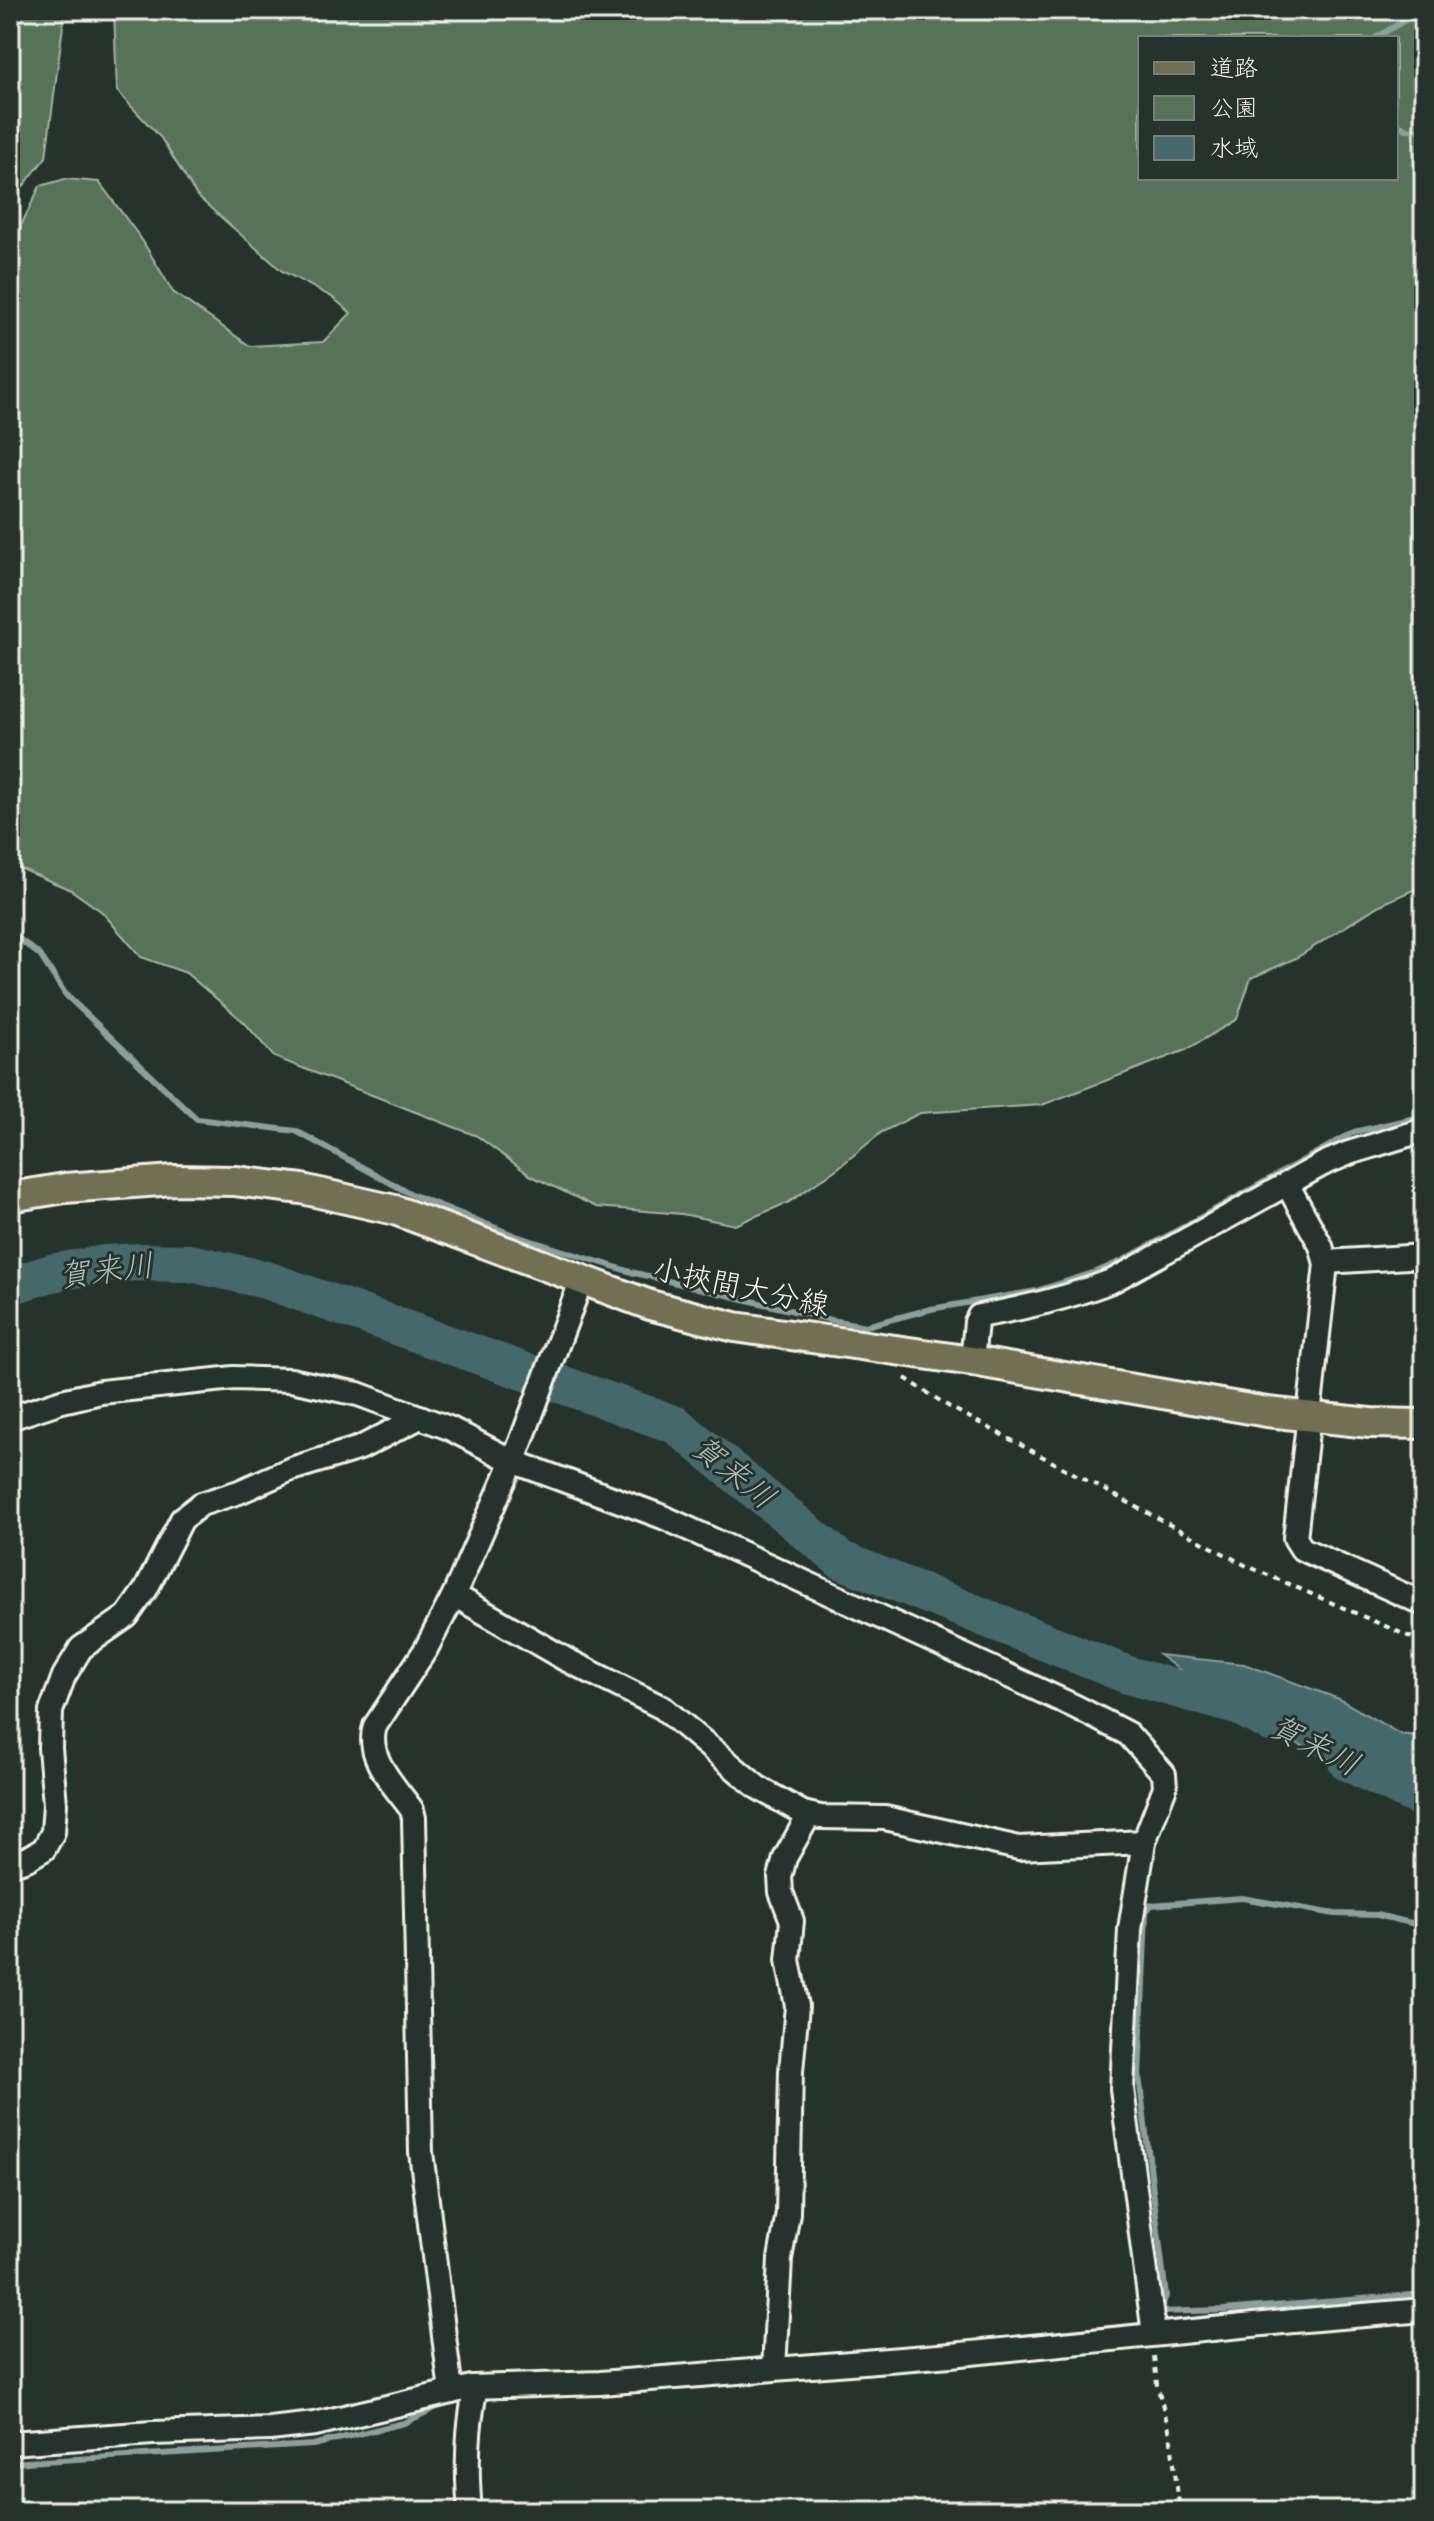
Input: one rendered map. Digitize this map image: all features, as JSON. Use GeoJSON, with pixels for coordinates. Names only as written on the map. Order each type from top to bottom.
{"type":"FeatureCollection","features":[{"type":"Feature","properties":{"kind":"main road","name":"小挾間大分線"},"geometry":{"type":"LineString","coordinates":[[10,1197],[65,1188],[174,1180],[235,1181],[302,1189],[395,1210],[578,1292],[650,1305],[735,1327],[972,1361],[1309,1417],[1424,1424]]}},
{"type":"Feature","properties":{"kind":"street"},"geometry":{"type":"LineString","coordinates":[[972,1361],[979,1316],[1029,1307],[1114,1280],[1349,1153],[1424,1130]]}},
{"type":"Feature","properties":{"kind":"street"},"geometry":{"type":"LineString","coordinates":[[1287,1184],[1321,1246],[1326,1262],[1295,1534],[1297,1543],[1302,1549],[1424,1604]]}},
{"type":"Feature","properties":{"kind":"street"},"geometry":{"type":"LineString","coordinates":[[1326,1262],[1424,1256]]}},
{"type":"Feature","properties":{"kind":"street"},"geometry":{"type":"LineString","coordinates":[[451,2392],[421,2152],[414,1818],[412,1810],[376,1757],[372,1737],[375,1726],[441,1624],[516,1454],[578,1292]]}},
{"type":"Feature","properties":{"kind":"street"},"geometry":{"type":"LineString","coordinates":[[10,1418],[101,1392],[234,1378],[291,1380],[358,1394],[516,1454],[663,1517],[1128,1734],[1164,1774],[1165,1787],[1144,1842],[1130,1929],[1122,2089],[1154,2334]]}},
{"type":"Feature","properties":{"kind":"street"},"geometry":{"type":"LineString","coordinates":[[10,1865],[44,1849],[53,1832],[55,1804],[50,1748],[51,1711],[64,1676],[81,1648],[127,1616],[146,1589],[182,1519],[201,1504],[239,1492],[291,1469],[360,1448],[420,1417]]}},
{"type":"Feature","properties":{"kind":"street"},"geometry":{"type":"LineString","coordinates":[[454,1595],[565,1659],[663,1708],[757,1787],[809,1815],[885,1818],[1019,1848],[1144,1842]]}},
{"type":"Feature","properties":{"kind":"street"},"geometry":{"type":"LineString","coordinates":[[774,2369],[780,2259],[788,2213],[790,2098],[797,2006],[788,1960],[792,1921],[781,1892],[780,1877],[785,1858],[809,1815]]}},
{"type":"Feature","properties":{"kind":"street"},"geometry":{"type":"LineString","coordinates":[[10,2443],[315,2424],[476,2387],[600,2383],[951,2355],[1424,2310]]}},
{"type":"Feature","properties":{"kind":"street"},"geometry":{"type":"LineString","coordinates":[[470,2511],[466,2475],[471,2409],[476,2387]]}},
{"type":"Feature","properties":{"kind":"path"},"geometry":{"type":"LineString","coordinates":[[904,1377],[948,1406],[1245,1565],[1424,1643]]}},
{"type":"Feature","properties":{"kind":"path"},"geometry":{"type":"LineString","coordinates":[[1154,2334],[1157,2385],[1170,2433],[1180,2511]]}},
{"type":"Feature","properties":{"kind":"green space"},"geometry":{"type":"Polygon","coordinates":[[[10,10],[65,10],[46,157],[10,203],[10,10]]]}},
{"type":"Feature","properties":{"kind":"green space"},"geometry":{"type":"Polygon","coordinates":[[[114,10],[1424,10],[1424,885],[1378,906],[1296,958],[1251,978],[1237,1019],[1186,1050],[1042,1105],[920,1113],[882,1132],[789,1202],[735,1225],[682,1214],[596,1207],[531,1176],[477,1136],[274,1057],[245,1023],[186,973],[141,957],[102,912],[71,890],[10,864],[10,248],[40,186],[65,179],[99,182],[142,240],[173,292],[250,346],[323,342],[351,313],[332,297],[282,271],[197,196],[161,138],[117,91],[114,10]]]}},
{"type":"Feature","properties":{"kind":"water"},"geometry":{"type":"Polygon","coordinates":[[[1159,1655],[1244,1664],[1339,1699],[1400,1734],[1424,1737],[1424,1795],[1357,1772],[1246,1719],[1159,1655]]]}},
{"type":"Feature","properties":{"kind":"waterway"},"geometry":{"type":"LineString","coordinates":[[1378,36],[1422,10]]}},
{"type":"Feature","properties":{"kind":"waterway"},"geometry":{"type":"LineString","coordinates":[[1398,125],[1406,129],[1424,130]]}},
{"type":"Feature","properties":{"kind":"waterway"},"geometry":{"type":"LineString","coordinates":[[10,932],[40,955],[66,995],[197,1119],[296,1131],[411,1194],[516,1236],[631,1272],[866,1326],[931,1309],[1036,1291],[1096,1272],[1122,1261],[1354,1132],[1424,1116]]}},
{"type":"Feature","properties":{"kind":"waterway","name":"賀来川"},"geometry":{"type":"LineString","coordinates":[[10,1286],[51,1273],[139,1262],[190,1263],[266,1280],[676,1425],[841,1560],[1128,1675],[1240,1707],[1271,1723]]}},
{"type":"Feature","properties":{"kind":"waterway","name":"賀来川"},"geometry":{"type":"LineString","coordinates":[[1347,1762],[1424,1800]]}},
{"type":"Feature","properties":{"kind":"waterway"},"geometry":{"type":"LineString","coordinates":[[1159,2313],[1166,2296],[1139,2076],[1146,1912],[1151,1905],[1242,1898],[1335,1914],[1377,1915],[1424,1926]]}},
{"type":"Feature","properties":{"kind":"waterway"},"geometry":{"type":"LineString","coordinates":[[1160,2312],[1424,2294]]}},
{"type":"Feature","properties":{"kind":"waterway"},"geometry":{"type":"LineString","coordinates":[[861,2373],[933,2367]]}},
{"type":"Feature","properties":{"kind":"waterway"},"geometry":{"type":"LineString","coordinates":[[610,2393],[718,2384]]}},
{"type":"Feature","properties":{"kind":"waterway"},"geometry":{"type":"LineString","coordinates":[[10,2463],[313,2445],[404,2423],[437,2407],[463,2400]]}}]}
